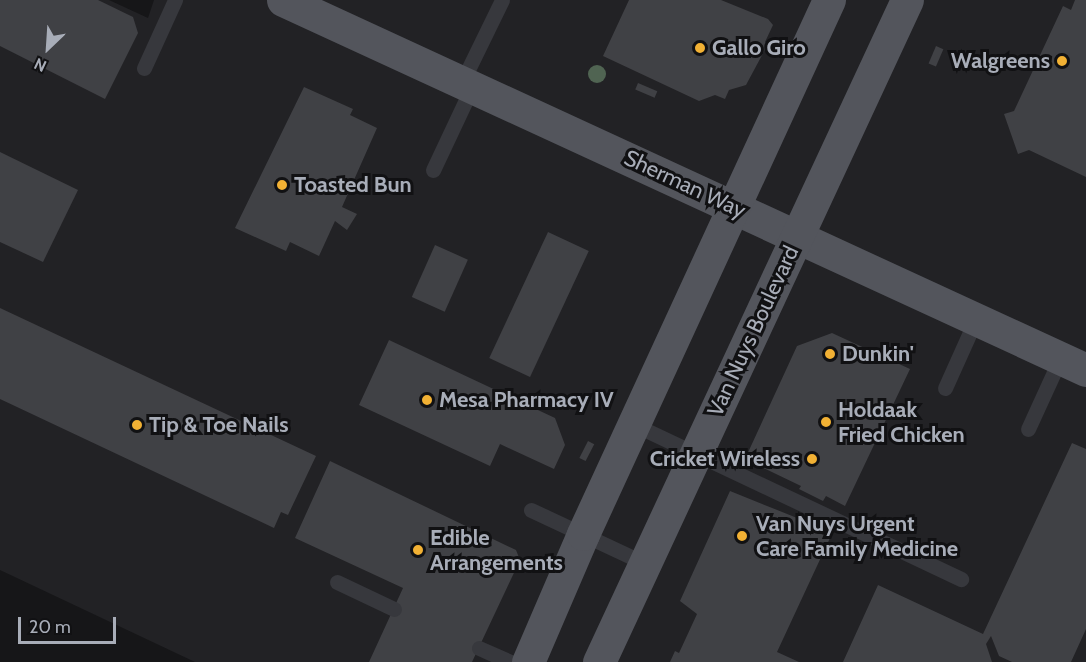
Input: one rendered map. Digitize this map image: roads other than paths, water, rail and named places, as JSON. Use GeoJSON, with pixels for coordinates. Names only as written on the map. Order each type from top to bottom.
{"type":"FeatureCollection","features":[{"type":"Feature","properties":{"kind":"main road","name":"Sherman Way"},"geometry":{"type":"LineString","coordinates":[[283,0],[1073,364]]}},
{"type":"Feature","properties":{"kind":"main road"},"geometry":{"type":"LineString","coordinates":[[528,662],[633,424],[829,0]]}},
{"type":"Feature","properties":{"kind":"main road","name":"Van Nuys Boulevard"},"geometry":{"type":"LineString","coordinates":[[599,662],[907,0]]}},
{"type":"Feature","properties":{"kind":"lane"},"geometry":{"type":"LineString","coordinates":[[144,68],[175,0]]}},
{"type":"Feature","properties":{"kind":"lane"},"geometry":{"type":"LineString","coordinates":[[433,170],[502,0]]}},
{"type":"Feature","properties":{"kind":"lane"},"geometry":{"type":"LineString","coordinates":[[945,388],[976,319]]}},
{"type":"Feature","properties":{"kind":"lane"},"geometry":{"type":"LineString","coordinates":[[1028,429],[1073,364]]}},
{"type":"Feature","properties":{"kind":"lane"},"geometry":{"type":"LineString","coordinates":[[633,424],[961,579]]}},
{"type":"Feature","properties":{"kind":"lane"},"geometry":{"type":"LineString","coordinates":[[531,510],[644,563]]}},
{"type":"Feature","properties":{"kind":"lane"},"geometry":{"type":"LineString","coordinates":[[337,582],[394,609]]}},
{"type":"Feature","properties":{"kind":"lane"},"geometry":{"type":"LineString","coordinates":[[479,648],[510,662]]}},
{"type":"Feature","properties":{"kind":"place","name":"Gallo Giro"},"geometry":{"type":"Point","coordinates":[700,48]}},
{"type":"Feature","properties":{"kind":"place","name":"Walgreens"},"geometry":{"type":"Point","coordinates":[1062,61]}},
{"type":"Feature","properties":{"kind":"place","name":"Toasted Bun"},"geometry":{"type":"Point","coordinates":[282,185]}},
{"type":"Feature","properties":{"kind":"place","name":"Dunkin'"},"geometry":{"type":"Point","coordinates":[830,354]}},
{"type":"Feature","properties":{"kind":"place","name":"Mesa Pharmacy IV"},"geometry":{"type":"Point","coordinates":[427,400]}},
{"type":"Feature","properties":{"kind":"place","name":"Holdaak Fried Chicken"},"geometry":{"type":"Point","coordinates":[826,422]}},
{"type":"Feature","properties":{"kind":"place","name":"Tip & Toe Nails"},"geometry":{"type":"Point","coordinates":[137,425]}},
{"type":"Feature","properties":{"kind":"place","name":"Cricket Wireless"},"geometry":{"type":"Point","coordinates":[812,459]}},
{"type":"Feature","properties":{"kind":"place","name":"Van Nuys Urgent Care Family Medicine"},"geometry":{"type":"Point","coordinates":[742,536]}},
{"type":"Feature","properties":{"kind":"place","name":"Edible Arrangements"},"geometry":{"type":"Point","coordinates":[418,550]}}]}
